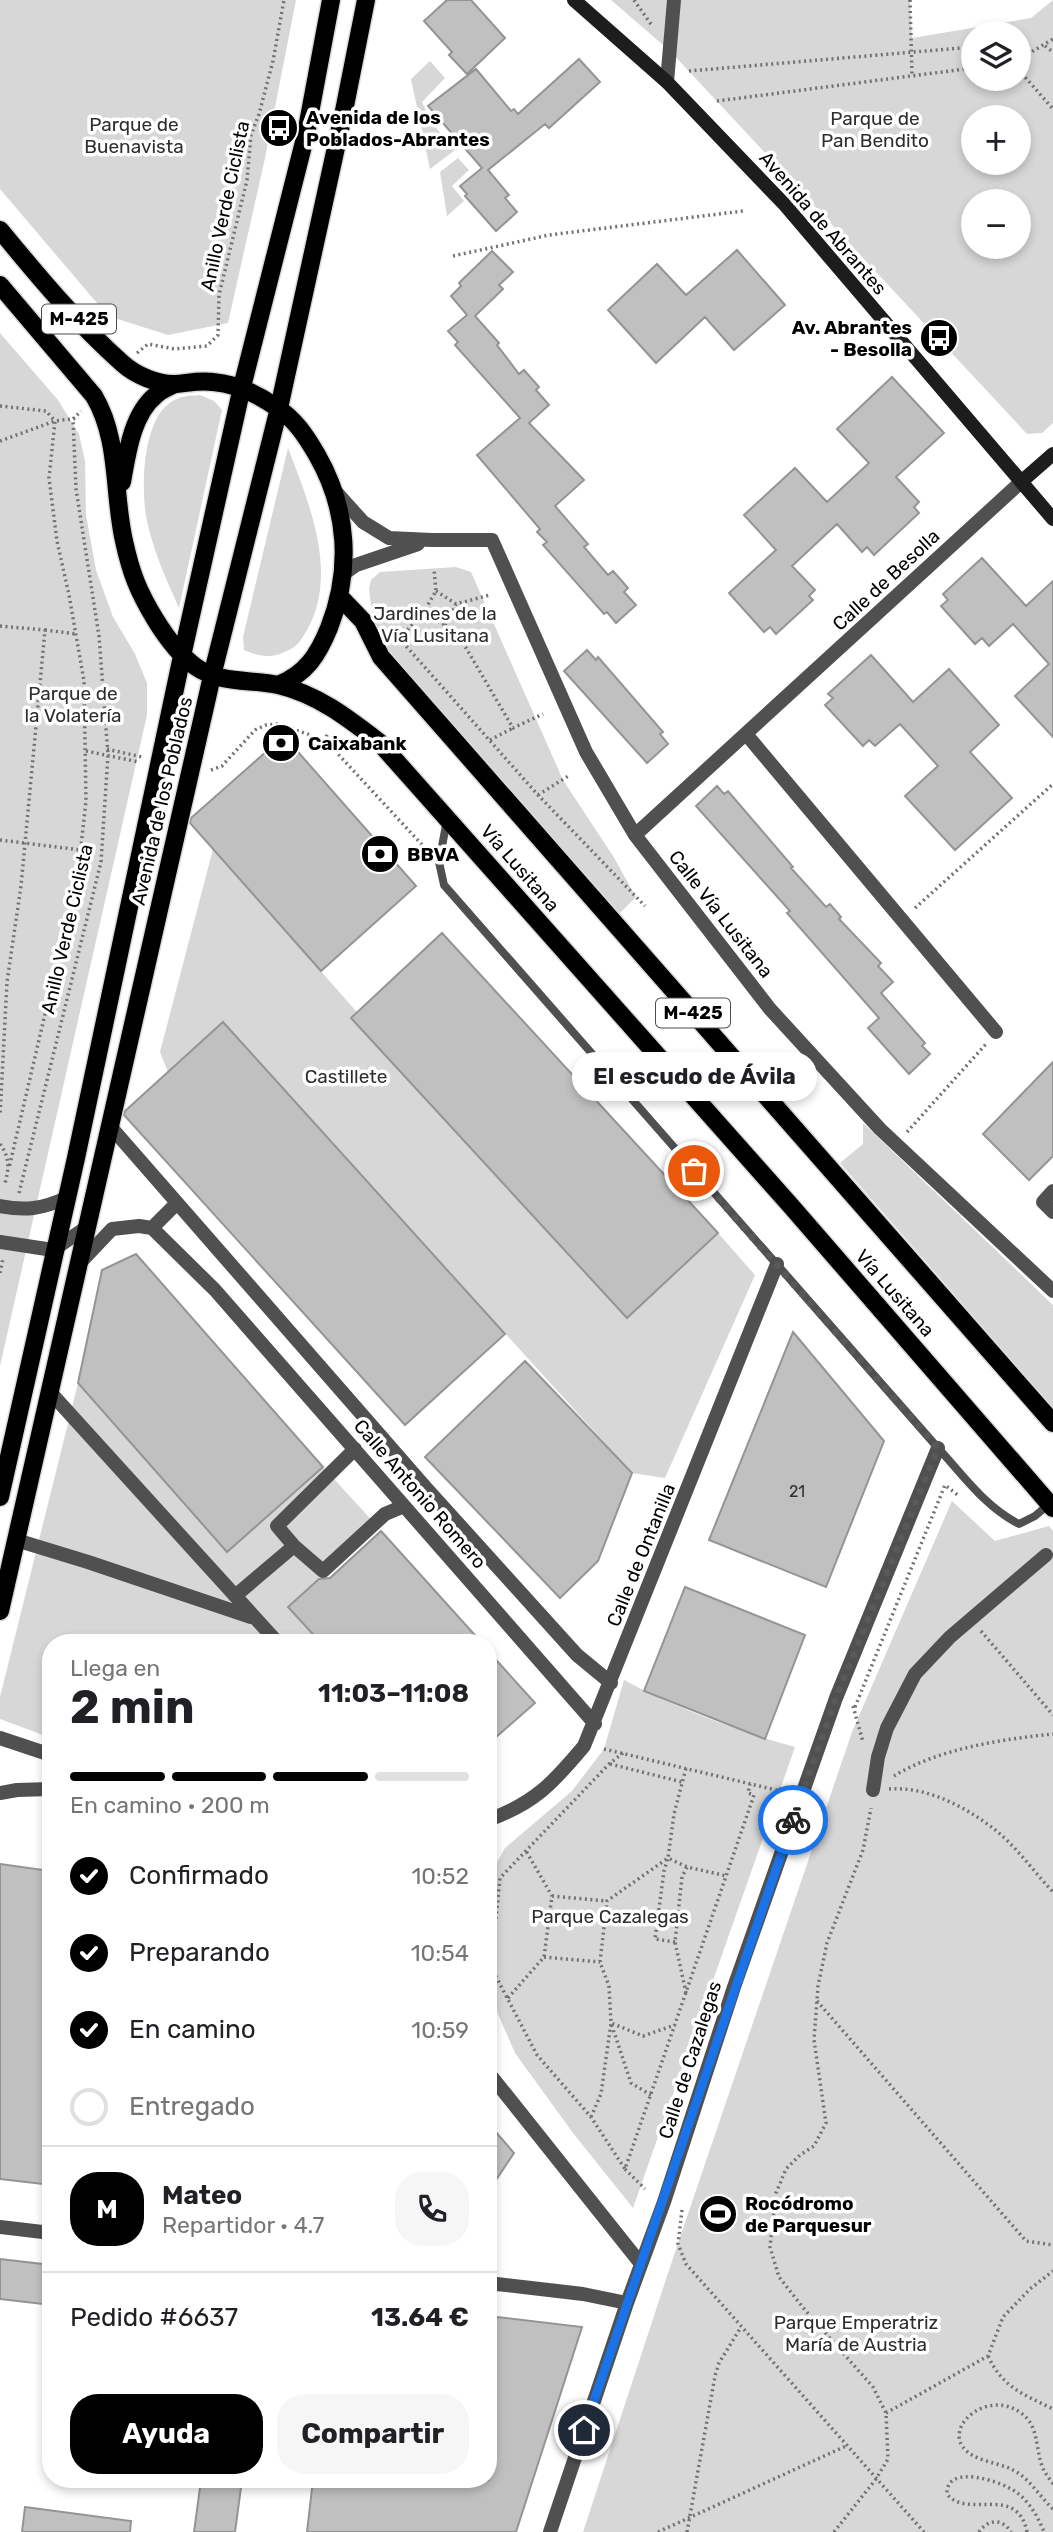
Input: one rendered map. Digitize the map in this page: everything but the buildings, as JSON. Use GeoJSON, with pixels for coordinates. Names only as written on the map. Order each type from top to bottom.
{"type":"FeatureCollection","features":[{"type":"Feature","properties":{"kind":"main road","name":"Avenida de los Poblados"},"geometry":{"type":"LineString","coordinates":[[0,1497],[140,857],[181,656],[242,387],[306,134],[331,0]]}},
{"type":"Feature","properties":{"kind":"main road","name":"Avenida de los Poblados"},"geometry":{"type":"LineString","coordinates":[[0,1611],[212,676],[279,408],[366,0]]}},
{"type":"Feature","properties":{"kind":"main road","name":"M-425"},"geometry":{"type":"LineString","coordinates":[[0,230],[50,289],[122,363],[141,376],[175,384]]}},
{"type":"Feature","properties":{"kind":"main road","name":"Vía Lusitana"},"geometry":{"type":"LineString","coordinates":[[0,285],[94,396],[101,408],[110,436],[123,539],[136,588],[181,656],[212,676],[278,685],[314,697],[379,742],[1052,1504]]}},
{"type":"Feature","properties":{"kind":"main road","name":"M-425"},"geometry":{"type":"LineString","coordinates":[[119,503],[126,459],[138,419],[156,394],[187,381],[242,387]]}},
{"type":"Feature","properties":{"kind":"main road"},"geometry":{"type":"LineString","coordinates":[[242,387],[279,408],[303,431],[335,492],[344,544],[340,597],[319,652],[303,671],[278,685]]}},
{"type":"Feature","properties":{"kind":"main road","name":"Vía Lusitana"},"geometry":{"type":"LineString","coordinates":[[340,597],[363,621],[381,657],[1053,1423]]}},
{"type":"Feature","properties":{"kind":"street","name":"Avenida de Abrantes"},"geometry":{"type":"LineString","coordinates":[[574,0],[667,82],[785,205],[1053,519]]}},
{"type":"Feature","properties":{"kind":"street"},"geometry":{"type":"LineString","coordinates":[[667,82],[674,0]]}},
{"type":"Feature","properties":{"kind":"street","name":"Calle de Besolla"},"geometry":{"type":"LineString","coordinates":[[635,835],[1053,454]]}},
{"type":"Feature","properties":{"kind":"street","name":"Calle Vía Lusitana"},"geometry":{"type":"LineString","coordinates":[[335,492],[363,522],[389,538],[492,540],[586,752],[635,835],[770,1009],[896,1144],[1053,1291]]}},
{"type":"Feature","properties":{"kind":"street","name":"Calle Vía Lusitana"},"geometry":{"type":"LineString","coordinates":[[342,575],[356,565],[374,558],[432,540]]}},
{"type":"Feature","properties":{"kind":"street"},"geometry":{"type":"LineString","coordinates":[[746,734],[996,1032]]}},
{"type":"Feature","properties":{"kind":"street","name":"Calle Antonio Romero"},"geometry":{"type":"LineString","coordinates":[[110,1126],[523,1597],[577,1655],[611,1683]]}},
{"type":"Feature","properties":{"kind":"street"},"geometry":{"type":"LineString","coordinates":[[0,1206],[15,1209],[45,1208],[66,1198]]}},
{"type":"Feature","properties":{"kind":"street"},"geometry":{"type":"LineString","coordinates":[[78,1265],[112,1229],[139,1226],[152,1228],[177,1203]]}},
{"type":"Feature","properties":{"kind":"street"},"geometry":{"type":"LineString","coordinates":[[3,1242],[53,1250],[87,1227]]}},
{"type":"Feature","properties":{"kind":"street","name":"Calle Antonio Romero"},"geometry":{"type":"LineString","coordinates":[[152,1228],[215,1290],[595,1724]]}},
{"type":"Feature","properties":{"kind":"street","name":"Calle de Ontanilla"},"geometry":{"type":"LineString","coordinates":[[497,1817],[516,1810],[554,1782],[584,1746],[778,1264]]}},
{"type":"Feature","properties":{"kind":"street"},"geometry":{"type":"LineString","coordinates":[[50,1392],[270,1634]]}},
{"type":"Feature","properties":{"kind":"street","name":"Calle de Cazalegas"},"geometry":{"type":"LineString","coordinates":[[550,2532],[664,2202],[734,1987],[836,1698],[938,1448]]}},
{"type":"Feature","properties":{"kind":"street"},"geometry":{"type":"LineString","coordinates":[[355,1449],[277,1526],[294,1546],[323,1571],[385,1514],[404,1506]]}},
{"type":"Feature","properties":{"kind":"street"},"geometry":{"type":"LineString","coordinates":[[16,1540],[255,1618]]}},
{"type":"Feature","properties":{"kind":"street"},"geometry":{"type":"LineString","coordinates":[[235,1596],[294,1546]]}},
{"type":"Feature","properties":{"kind":"street"},"geometry":{"type":"LineString","coordinates":[[873,1790],[878,1757],[887,1728],[915,1674],[971,1619],[1045,1555]]}},
{"type":"Feature","properties":{"kind":"street"},"geometry":{"type":"LineString","coordinates":[[0,1738],[42,1752]]}},
{"type":"Feature","properties":{"kind":"street"},"geometry":{"type":"LineString","coordinates":[[0,1793],[42,1789]]}},
{"type":"Feature","properties":{"kind":"street"},"geometry":{"type":"LineString","coordinates":[[497,2083],[641,2264]]}},
{"type":"Feature","properties":{"kind":"street"},"geometry":{"type":"LineString","coordinates":[[0,2227],[42,2231]]}},
{"type":"Feature","properties":{"kind":"street"},"geometry":{"type":"LineString","coordinates":[[497,2284],[583,2294],[627,2303]]}},
{"type":"Feature","properties":{"kind":"lane"},"geometry":{"type":"LineString","coordinates":[[447,817],[439,862],[444,885],[938,1448],[991,1506],[1019,1524],[1052,1504]]}},
{"type":"Feature","properties":{"kind":"path","name":"Anillo Verde Ciclista"},"geometry":{"type":"LineString","coordinates":[[139,351],[148,344],[175,349],[206,346],[218,335],[219,295],[247,180],[251,135],[273,61],[284,0]]}},
{"type":"Feature","properties":{"kind":"path"},"geometry":{"type":"LineString","coordinates":[[910,0],[912,76]]}},
{"type":"Feature","properties":{"kind":"path"},"geometry":{"type":"LineString","coordinates":[[1031,53],[1053,38]]}},
{"type":"Feature","properties":{"kind":"path"},"geometry":{"type":"LineString","coordinates":[[1045,46],[1053,52]]}},
{"type":"Feature","properties":{"kind":"path"},"geometry":{"type":"LineString","coordinates":[[689,71],[961,48]]}},
{"type":"Feature","properties":{"kind":"path"},"geometry":{"type":"LineString","coordinates":[[717,101],[961,70]]}},
{"type":"Feature","properties":{"kind":"path"},"geometry":{"type":"LineString","coordinates":[[1031,84],[1053,109]]}},
{"type":"Feature","properties":{"kind":"path"},"geometry":{"type":"LineString","coordinates":[[453,256],[549,235],[743,211]]}},
{"type":"Feature","properties":{"kind":"path"},"geometry":{"type":"LineString","coordinates":[[0,406],[46,411],[55,421],[49,478],[57,541],[84,681],[86,751],[86,801],[81,850],[34,1069],[5,1183]]}},
{"type":"Feature","properties":{"kind":"path"},"geometry":{"type":"LineString","coordinates":[[0,441],[55,421],[79,418]]}},
{"type":"Feature","properties":{"kind":"path","name":"Anillo Verde Ciclista"},"geometry":{"type":"LineString","coordinates":[[15,1209],[101,862],[108,755],[99,636],[76,489],[73,419]]}},
{"type":"Feature","properties":{"kind":"path"},"geometry":{"type":"LineString","coordinates":[[394,644],[423,613],[436,591],[434,569]]}},
{"type":"Feature","properties":{"kind":"path"},"geometry":{"type":"LineString","coordinates":[[436,591],[456,604]]}},
{"type":"Feature","properties":{"kind":"path"},"geometry":{"type":"LineString","coordinates":[[445,625],[456,604],[490,595]]}},
{"type":"Feature","properties":{"kind":"path"},"geometry":{"type":"LineString","coordinates":[[423,613],[445,625],[466,648],[513,728]]}},
{"type":"Feature","properties":{"kind":"path"},"geometry":{"type":"LineString","coordinates":[[0,626],[76,634]]}},
{"type":"Feature","properties":{"kind":"path"},"geometry":{"type":"LineString","coordinates":[[0,1116],[7,982],[21,886],[45,630]]}},
{"type":"Feature","properties":{"kind":"path"},"geometry":{"type":"LineString","coordinates":[[400,638],[538,795],[645,906]]}},
{"type":"Feature","properties":{"kind":"path"},"geometry":{"type":"LineString","coordinates":[[490,740],[543,714]]}},
{"type":"Feature","properties":{"kind":"path"},"geometry":{"type":"LineString","coordinates":[[318,751],[329,732]]}},
{"type":"Feature","properties":{"kind":"path"},"geometry":{"type":"LineString","coordinates":[[107,749],[149,758]]}},
{"type":"Feature","properties":{"kind":"path"},"geometry":{"type":"LineString","coordinates":[[86,751],[143,763]]}},
{"type":"Feature","properties":{"kind":"path"},"geometry":{"type":"LineString","coordinates":[[538,795],[570,775]]}},
{"type":"Feature","properties":{"kind":"path"},"geometry":{"type":"LineString","coordinates":[[915,908],[1053,784]]}},
{"type":"Feature","properties":{"kind":"path"},"geometry":{"type":"LineString","coordinates":[[0,840],[81,850]]}},
{"type":"Feature","properties":{"kind":"path"},"geometry":{"type":"LineString","coordinates":[[896,1144],[996,1032]]}},
{"type":"Feature","properties":{"kind":"path"},"geometry":{"type":"LineString","coordinates":[[0,1144],[7,1154],[9,1168]]}},
{"type":"Feature","properties":{"kind":"path"},"geometry":{"type":"LineString","coordinates":[[0,1273],[3,1242]]}},
{"type":"Feature","properties":{"kind":"path"},"geometry":{"type":"LineString","coordinates":[[863,1743],[855,1707],[945,1485],[967,1502]]}},
{"type":"Feature","properties":{"kind":"path"},"geometry":{"type":"LineString","coordinates":[[971,1619],[1053,1716]]}},
{"type":"Feature","properties":{"kind":"path"},"geometry":{"type":"LineString","coordinates":[[836,1698],[855,1707]]}},
{"type":"Feature","properties":{"kind":"path"},"geometry":{"type":"LineString","coordinates":[[834,2532],[876,2479],[888,2459],[886,2413],[873,2387],[779,2277],[770,2247],[776,2193],[786,2169],[800,2155],[814,2147],[826,2123],[814,2040],[817,2001],[827,1943],[863,1850],[873,1790],[911,1766],[979,1744],[1053,1734]]}},
{"type":"Feature","properties":{"kind":"path"},"geometry":{"type":"LineString","coordinates":[[604,1749],[780,1791]]}},
{"type":"Feature","properties":{"kind":"path"},"geometry":{"type":"LineString","coordinates":[[497,1908],[500,1878],[609,1764],[623,1753]]}},
{"type":"Feature","properties":{"kind":"path"},"geometry":{"type":"LineString","coordinates":[[609,1764],[682,1782]]}},
{"type":"Feature","properties":{"kind":"path"},"geometry":{"type":"LineString","coordinates":[[675,1942],[655,1939],[674,1814],[686,1768]]}},
{"type":"Feature","properties":{"kind":"path"},"geometry":{"type":"LineString","coordinates":[[625,2169],[754,1795],[748,1793],[750,1784]]}},
{"type":"Feature","properties":{"kind":"path"},"geometry":{"type":"LineString","coordinates":[[873,1790],[895,1788],[920,1791],[968,1811],[996,1830],[1053,1892]]}},
{"type":"Feature","properties":{"kind":"path"},"geometry":{"type":"LineString","coordinates":[[508,1998],[544,1957],[552,1896],[526,1851]]}},
{"type":"Feature","properties":{"kind":"path"},"geometry":{"type":"LineString","coordinates":[[668,1858],[687,1867],[727,1876]]}},
{"type":"Feature","properties":{"kind":"path"},"geometry":{"type":"LineString","coordinates":[[552,1896],[607,1902],[668,1858]]}},
{"type":"Feature","properties":{"kind":"path"},"geometry":{"type":"LineString","coordinates":[[687,1867],[682,1877],[675,1942],[687,1993]]}},
{"type":"Feature","properties":{"kind":"path"},"geometry":{"type":"LineString","coordinates":[[591,2117],[601,2094],[611,2023],[609,1986],[600,1962],[607,1902]]}},
{"type":"Feature","properties":{"kind":"path"},"geometry":{"type":"LineString","coordinates":[[544,1957],[600,1962]]}},
{"type":"Feature","properties":{"kind":"path"},"geometry":{"type":"LineString","coordinates":[[497,1978],[537,2055],[591,2117],[625,2169],[645,2189]]}},
{"type":"Feature","properties":{"kind":"path"},"geometry":{"type":"LineString","coordinates":[[817,2001],[1027,2241],[1053,2245]]}},
{"type":"Feature","properties":{"kind":"path"},"geometry":{"type":"LineString","coordinates":[[611,2023],[643,2036],[675,2025]]}},
{"type":"Feature","properties":{"kind":"path"},"geometry":{"type":"LineString","coordinates":[[611,2023],[631,2083],[651,2095]]}},
{"type":"Feature","properties":{"kind":"path"},"geometry":{"type":"LineString","coordinates":[[682,2210],[678,2244],[685,2264],[923,2532]]}},
{"type":"Feature","properties":{"kind":"path"},"geometry":{"type":"LineString","coordinates":[[886,2413],[988,2356],[1003,2317],[1030,2289],[1053,2271]]}},
{"type":"Feature","properties":{"kind":"path"},"geometry":{"type":"LineString","coordinates":[[687,2532],[715,2376],[719,2363],[741,2328]]}},
{"type":"Feature","properties":{"kind":"path"},"geometry":{"type":"LineString","coordinates":[[988,2356],[996,2374],[1011,2388],[1053,2409]]}},
{"type":"Feature","properties":{"kind":"path"},"geometry":{"type":"LineString","coordinates":[[1053,2484],[1042,2466],[1036,2432],[1022,2413],[1003,2404],[994,2404],[978,2409],[965,2422],[960,2436],[964,2449],[1023,2475],[1053,2509]]}},
{"type":"Feature","properties":{"kind":"path"},"geometry":{"type":"LineString","coordinates":[[658,2532],[846,2446]]}},
{"type":"Feature","properties":{"kind":"path"},"geometry":{"type":"LineString","coordinates":[[1027,2532],[1021,2517],[1014,2509],[1000,2505],[958,2503],[951,2500],[947,2494],[948,2484],[959,2477],[971,2476],[1013,2489],[1031,2509],[1044,2532]]}},
{"type":"Feature","properties":{"kind":"path"},"geometry":{"type":"LineString","coordinates":[[979,2532],[985,2524],[996,2521],[1011,2532]]}},
{"type":"Feature","properties":{"kind":"green space","name":"Parque de Buenavista"},"geometry":{"type":"Polygon","coordinates":[[[0,0],[296,0],[265,158],[228,323],[168,335],[108,316],[0,189],[0,0]]]}},
{"type":"Feature","properties":{"kind":"green space","name":"Parque de Pan Bendito"},"geometry":{"type":"Polygon","coordinates":[[[611,0],[910,0],[912,38],[961,30],[961,91],[1031,91],[1031,21],[1013,21],[1031,18],[1053,0],[1053,423],[1042,433],[1027,434],[670,51],[611,0]]]}},
{"type":"Feature","properties":{"kind":"green space"},"geometry":{"type":"Polygon","coordinates":[[[430,61],[445,78],[422,102],[432,123],[455,150],[430,169],[411,79],[430,61]]]}},
{"type":"Feature","properties":{"kind":"green space"},"geometry":{"type":"Polygon","coordinates":[[[458,158],[469,170],[452,186],[464,201],[447,216],[440,172],[458,158]]]}},
{"type":"Feature","properties":{"kind":"green space","name":"Parque de la Volatería"},"geometry":{"type":"Polygon","coordinates":[[[0,333],[58,400],[79,434],[85,461],[86,515],[96,570],[113,617],[135,654],[147,683],[147,715],[0,1366],[0,333]]]}},
{"type":"Feature","properties":{"kind":"green space"},"geometry":{"type":"Polygon","coordinates":[[[200,395],[214,401],[222,410],[179,608],[160,563],[146,516],[144,468],[151,432],[167,405],[179,398],[200,395]]]}},
{"type":"Feature","properties":{"kind":"green space"},"geometry":{"type":"Polygon","coordinates":[[[288,448],[312,515],[321,562],[320,585],[316,608],[300,641],[281,653],[264,656],[244,650],[243,637],[288,448]]]}},
{"type":"Feature","properties":{"kind":"green space","name":"Jardines de la Vía Lusitana"},"geometry":{"type":"Polygon","coordinates":[[[456,567],[471,572],[563,780],[613,856],[636,897],[617,916],[417,687],[382,641],[372,613],[369,589],[371,580],[380,572],[456,567]]]}},
{"type":"Feature","properties":{"kind":"green space","name":"Castillete"},"geometry":{"type":"Polygon","coordinates":[[[213,849],[627,1318],[718,1233],[755,1275],[665,1478],[632,1473],[223,1023],[168,1072],[160,1052],[213,849]]]}},
{"type":"Feature","properties":{"kind":"green space"},"geometry":{"type":"Polygon","coordinates":[[[863,1123],[1053,1305],[1053,1408],[840,1163],[863,1144],[863,1123]]]}},
{"type":"Feature","properties":{"kind":"green space"},"geometry":{"type":"Polygon","coordinates":[[[78,1383],[227,1552],[323,1467],[378,1527],[289,1607],[313,1634],[42,1634],[42,1735],[0,1719],[0,1697],[78,1383]]]}},
{"type":"Feature","properties":{"kind":"green space","name":"Parque Emperatriz María de Austria"},"geometry":{"type":"Polygon","coordinates":[[[952,1501],[995,1541],[1049,1526],[1053,1531],[1053,2532],[583,2532],[852,1732],[952,1501]]]}},
{"type":"Feature","properties":{"kind":"green space","name":"Parque Cazalegas"},"geometry":{"type":"Polygon","coordinates":[[[624,1680],[708,1718],[795,1747],[633,2208],[573,2133],[515,2053],[497,2012],[497,1862],[505,1848],[572,1791],[604,1749],[624,1680]]]}},
{"type":"Feature","properties":{"kind":"way so far"},"geometry":{"type":"LineString","coordinates":[[694,1171],[938,1448],[836,1698],[793,1820]]}},
{"type":"Feature","properties":{"kind":"place","name":"Avenida de los Poblados-Abrantes"},"geometry":{"type":"Point","coordinates":[279,128]}},
{"type":"Feature","properties":{"kind":"place","name":"Av. Abrantes - Besolla"},"geometry":{"type":"Point","coordinates":[939,338]}},
{"type":"Feature","properties":{"kind":"place","name":"Caixabank"},"geometry":{"type":"Point","coordinates":[281,743]}},
{"type":"Feature","properties":{"kind":"place","name":"BBVA"},"geometry":{"type":"Point","coordinates":[380,854]}},
{"type":"Feature","properties":{"kind":"place","name":"El escudo de Ávila"},"geometry":{"type":"Point","coordinates":[694,1171]}},
{"type":"Feature","properties":{"kind":"place","name":"Rocódromo de Parquesur"},"geometry":{"type":"Point","coordinates":[718,2214]}},
{"type":"Feature","properties":{"kind":"route"},"geometry":{"type":"LineString","coordinates":[[584,2430],[793,1820]]}}]}
